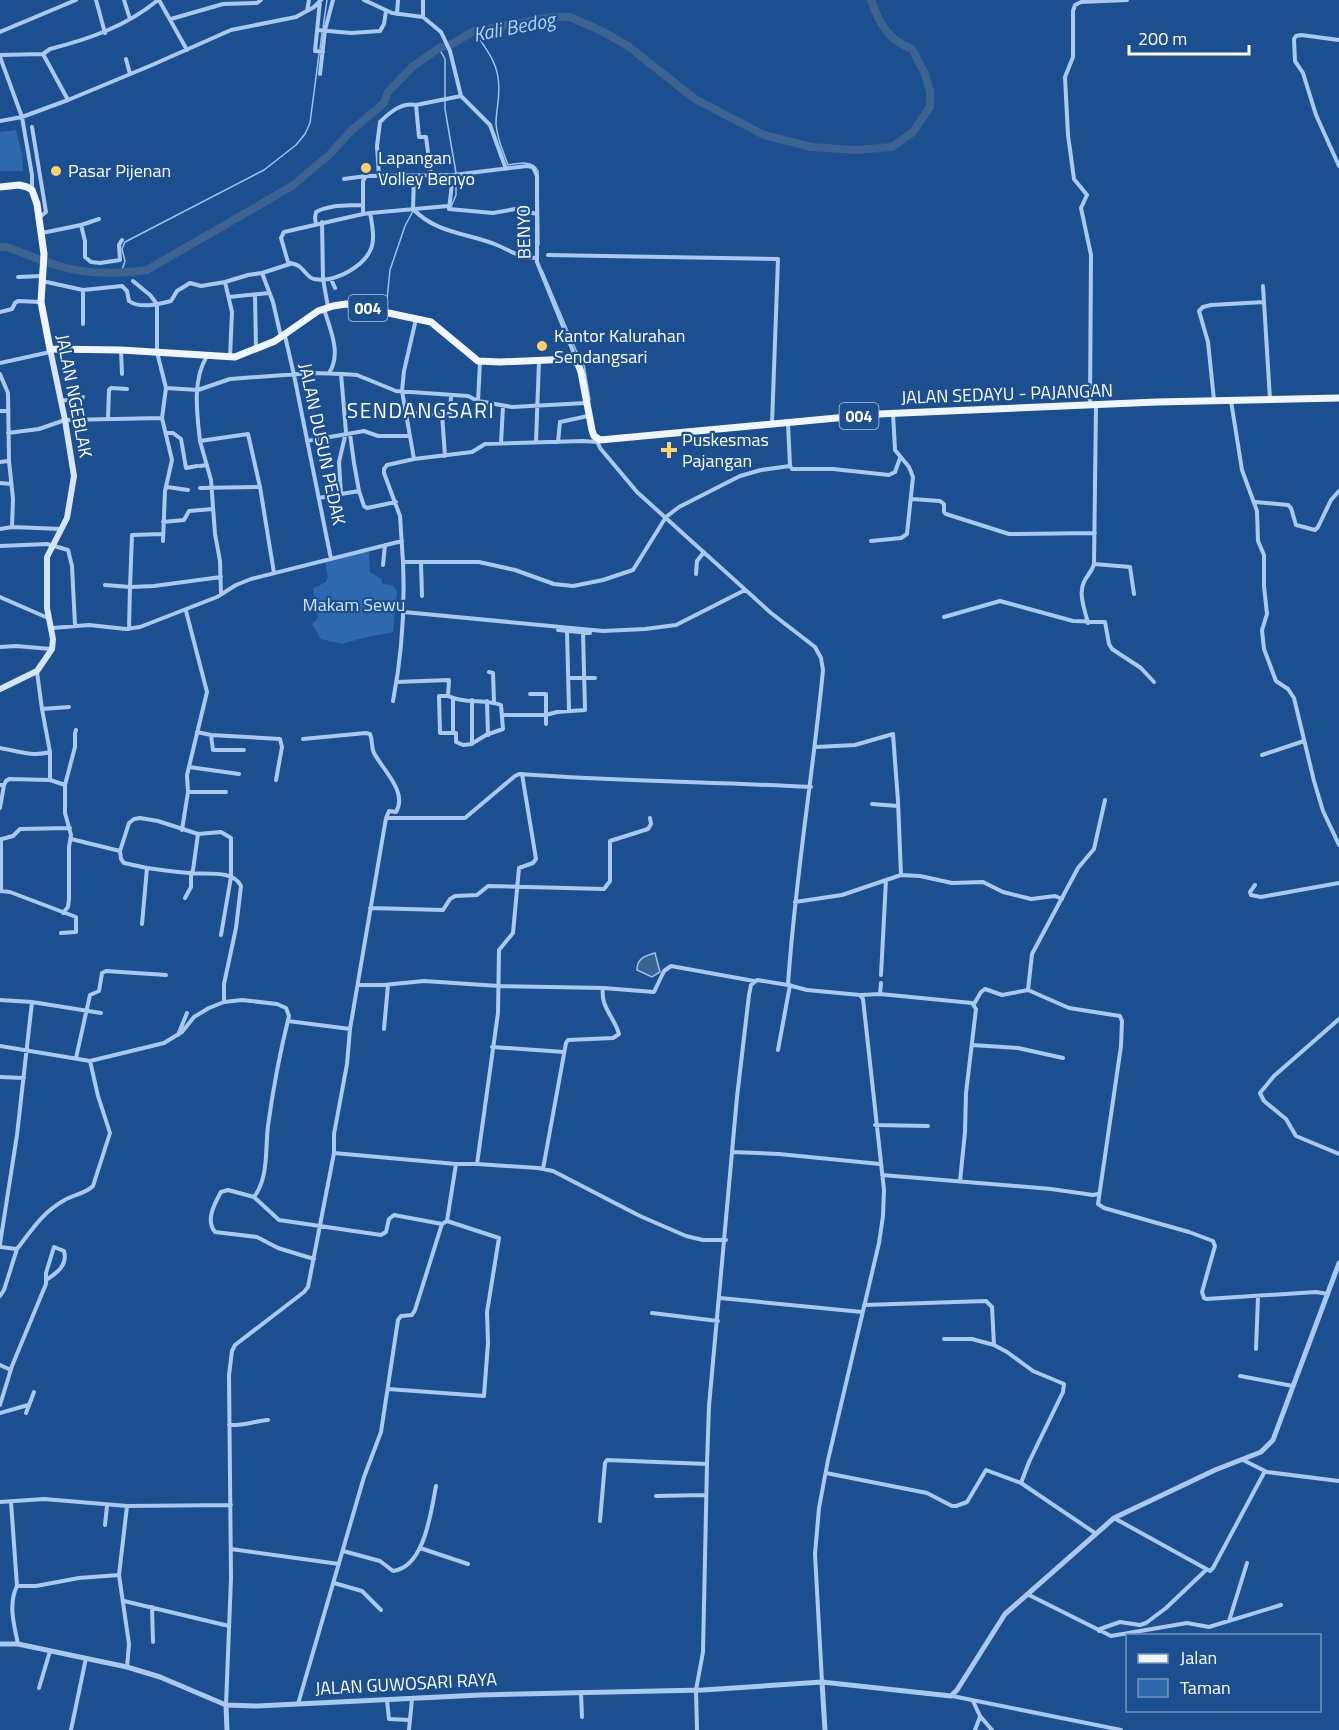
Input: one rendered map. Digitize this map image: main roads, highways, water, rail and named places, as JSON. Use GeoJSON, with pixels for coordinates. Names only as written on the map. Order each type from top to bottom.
{"type":"FeatureCollection","features":[{"type":"Feature","properties":{"kind":"main road","name":"JALAN NGEBLAK"},"geometry":{"type":"LineString","coordinates":[[0,187],[19,184],[27,187],[32,190],[37,204],[44,254],[41,302],[74,476],[70,506],[62,529],[48,553],[46,569],[52,649],[37,671],[0,689]]}},
{"type":"Feature","properties":{"kind":"main road","name":"JALAN SEDAYU - PAJANGAN"},"geometry":{"type":"LineString","coordinates":[[50,351],[121,350],[240,356],[283,337],[326,308],[346,304],[435,324],[480,362],[567,359],[578,364],[583,380],[588,416],[597,441],[892,413],[1214,400],[1339,398]]}},
{"type":"Feature","properties":{"kind":"waterway"},"geometry":{"type":"LineString","coordinates":[[323,28],[327,0]]}},
{"type":"Feature","properties":{"kind":"waterway","name":"Kali Bedog"},"geometry":{"type":"LineString","coordinates":[[0,247],[7,247],[53,264],[81,271],[114,273],[147,270],[292,186],[384,103],[388,92],[412,67],[439,48],[450,45],[474,31],[553,17],[570,17],[602,31],[628,46],[695,99],[764,135],[811,147],[856,150],[892,147],[913,132],[930,107],[930,92],[925,74],[912,49],[891,36],[877,16],[871,0]]}},
{"type":"Feature","properties":{"kind":"waterway"},"geometry":{"type":"LineString","coordinates":[[474,31],[497,70],[499,90],[497,129],[500,145],[508,165],[529,164],[538,171],[539,245]]}},
{"type":"Feature","properties":{"kind":"waterway"},"geometry":{"type":"LineString","coordinates":[[320,49],[322,33]]}},
{"type":"Feature","properties":{"kind":"waterway"},"geometry":{"type":"LineString","coordinates":[[439,48],[445,59],[445,109],[456,173]]}},
{"type":"Feature","properties":{"kind":"waterway"},"geometry":{"type":"LineString","coordinates":[[121,273],[125,261],[122,249],[125,242],[264,170],[296,145],[310,123],[319,54]]}},
{"type":"Feature","properties":{"kind":"waterway"},"geometry":{"type":"LineString","coordinates":[[451,207],[456,195],[456,177]]}},
{"type":"Feature","properties":{"kind":"waterway"},"geometry":{"type":"LineString","coordinates":[[386,309],[390,270],[405,226],[413,211]]}},
{"type":"Feature","properties":{"kind":"waterway"},"geometry":{"type":"LineString","coordinates":[[542,270],[584,365],[590,400]]}},
{"type":"Feature","properties":{"kind":"place","name":"Lapangan Volley Benyo"},"geometry":{"type":"Point","coordinates":[366,168]}},
{"type":"Feature","properties":{"kind":"place","name":"Pasar Pijenan"},"geometry":{"type":"Point","coordinates":[56,171]}},
{"type":"Feature","properties":{"kind":"place","name":"Kantor Kalurahan Sendangsari"},"geometry":{"type":"Point","coordinates":[542,346]}},
{"type":"Feature","properties":{"kind":"place","name":"Puskesmas Pajangan"},"geometry":{"type":"Point","coordinates":[669,450]}},
{"type":"Feature","properties":{"kind":"district","name":"SENDANGSARI"},"geometry":{"type":"Point","coordinates":[421,411]}},
{"type":"Feature","properties":{"kind":"park label","name":"Makam Sewu"},"geometry":{"type":"Point","coordinates":[354,605]}}]}
